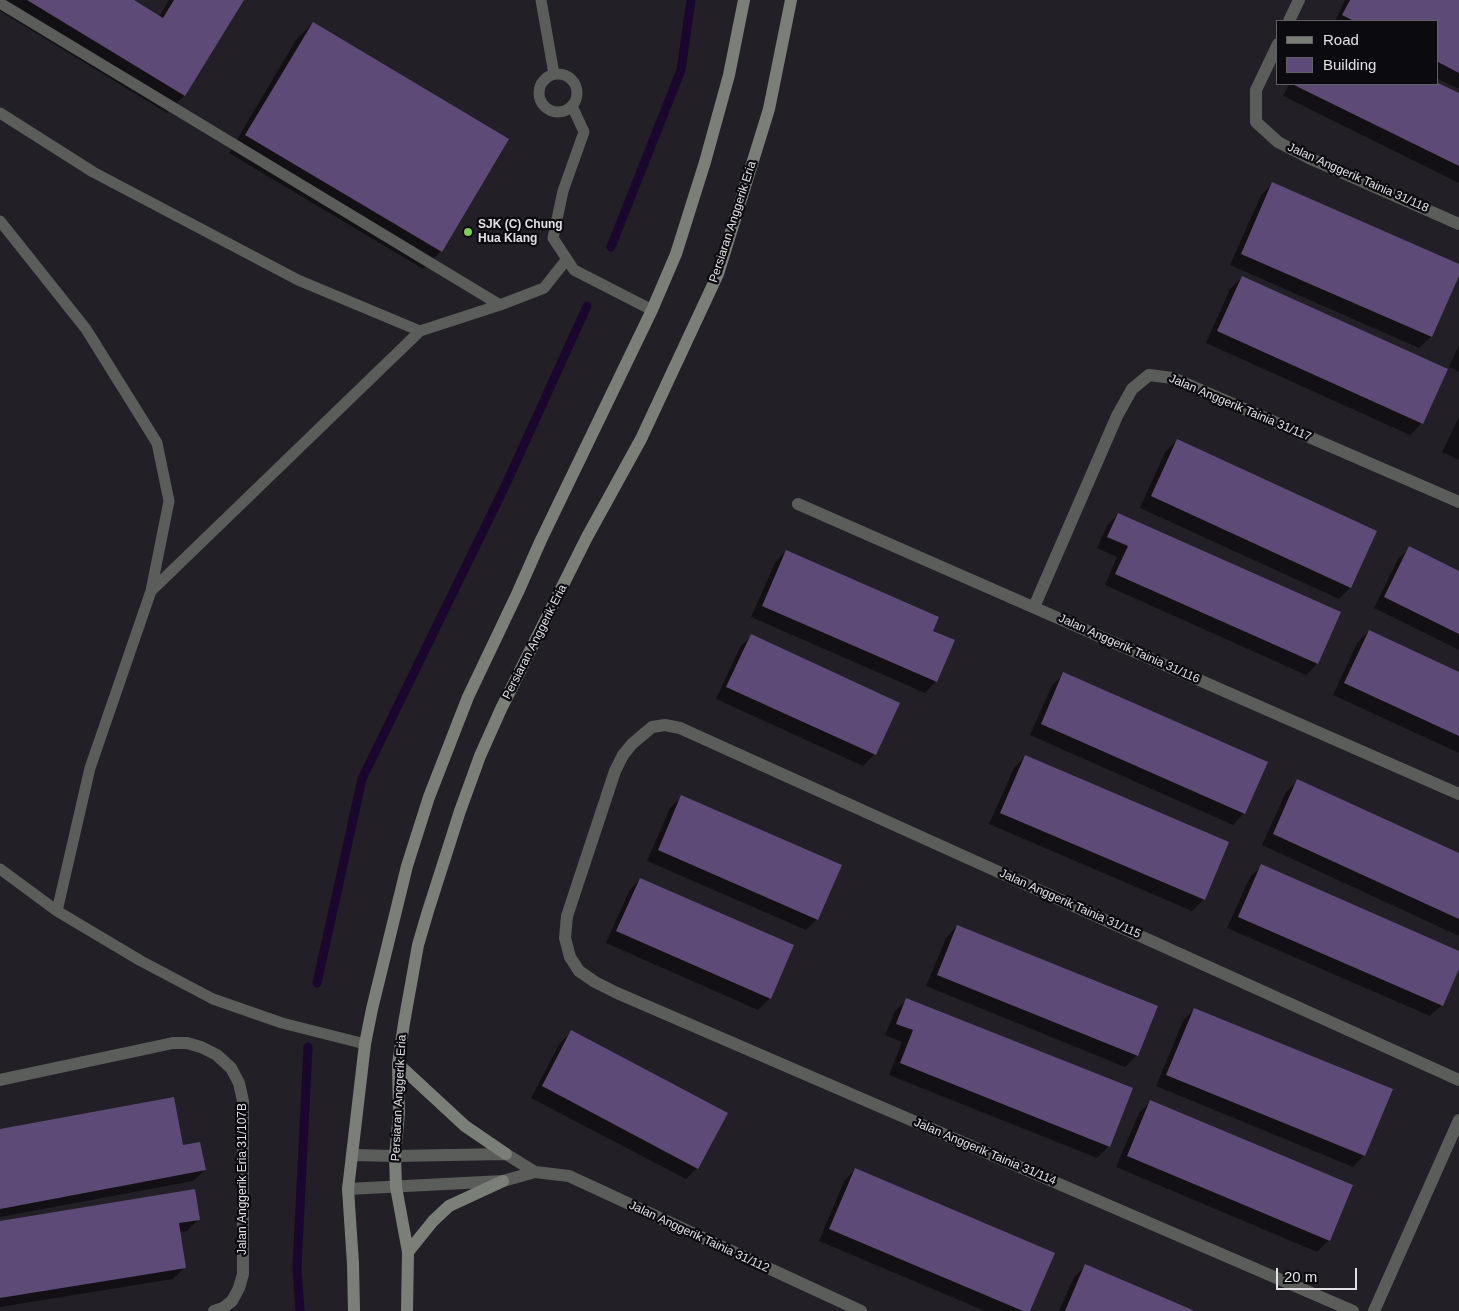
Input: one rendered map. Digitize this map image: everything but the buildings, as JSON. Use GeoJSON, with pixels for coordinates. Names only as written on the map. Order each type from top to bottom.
{"type":"FeatureCollection","features":[{"type":"Feature","properties":{"kind":"main road"},"geometry":{"type":"LineString","coordinates":[[354,1311],[348,1190],[365,1044],[407,866],[433,788],[468,697],[652,310],[676,254],[705,162],[729,75],[744,0]]}},
{"type":"Feature","properties":{"kind":"main road","name":"Persiaran Anggerik Eria"},"geometry":{"type":"LineString","coordinates":[[407,1311],[408,1252],[396,1187],[395,1156],[399,1113],[398,1064],[418,945],[460,811],[480,756],[501,709],[588,537],[641,439],[718,274],[769,109],[791,0]]}},
{"type":"Feature","properties":{"kind":"main road"},"geometry":{"type":"LineString","coordinates":[[398,1064],[465,1126],[506,1154]]}},
{"type":"Feature","properties":{"kind":"main road"},"geometry":{"type":"LineString","coordinates":[[408,1252],[433,1221],[449,1206],[503,1181]]}},
{"type":"Feature","properties":{"kind":"street"},"geometry":{"type":"LineString","coordinates":[[1289,20],[1299,0]]}},
{"type":"Feature","properties":{"kind":"street","name":"Jalan Anggerik Tainia 31/118"},"geometry":{"type":"LineString","coordinates":[[1276,48],[1256,90],[1256,122],[1278,142],[1309,158],[1459,224]]}},
{"type":"Feature","properties":{"kind":"street","name":"Jalan Anggerik Tainia 31/117"},"geometry":{"type":"LineString","coordinates":[[1034,607],[1117,416],[1132,389],[1149,375],[1173,378],[1459,502]]}},
{"type":"Feature","properties":{"kind":"street","name":"Jalan Anggerik Tainia 31/116"},"geometry":{"type":"LineString","coordinates":[[798,504],[1459,794]]}},
{"type":"Feature","properties":{"kind":"street","name":"Jalan Anggerik Tainia 31/114"},"geometry":{"type":"LineString","coordinates":[[680,728],[665,725],[652,727],[632,744],[623,755],[615,771],[567,916],[565,938],[570,957],[579,971],[617,993],[1353,1311]]}},
{"type":"Feature","properties":{"kind":"street","name":"Jalan Anggerik Tainia 31/115"},"geometry":{"type":"LineString","coordinates":[[680,728],[1459,1080]]}},
{"type":"Feature","properties":{"kind":"street","name":"Jalan Anggerik Eria 31/107B"},"geometry":{"type":"LineString","coordinates":[[0,1080],[173,1043],[187,1043],[201,1047],[217,1055],[231,1068],[239,1083],[243,1101],[243,1274],[239,1288],[232,1301],[224,1308],[214,1311]]}},
{"type":"Feature","properties":{"kind":"street"},"geometry":{"type":"LineString","coordinates":[[1374,1311],[1459,1120]]}},
{"type":"Feature","properties":{"kind":"street"},"geometry":{"type":"LineString","coordinates":[[352,1156],[506,1154]]}},
{"type":"Feature","properties":{"kind":"street","name":"Jalan Anggerik Tainia 31/112"},"geometry":{"type":"LineString","coordinates":[[506,1154],[535,1172]]}},
{"type":"Feature","properties":{"kind":"street","name":"Jalan Anggerik Tainia 31/112"},"geometry":{"type":"LineString","coordinates":[[348,1190],[503,1181],[535,1172],[569,1176],[861,1311]]}},
{"type":"Feature","properties":{"kind":"lane"},"geometry":{"type":"LineString","coordinates":[[541,0],[554,74]]}},
{"type":"Feature","properties":{"kind":"lane"},"geometry":{"type":"LineString","coordinates":[[0,3],[500,305]]}},
{"type":"Feature","properties":{"kind":"lane"},"geometry":{"type":"LineString","coordinates":[[554,74],[566,75],[575,84],[577,95],[572,106],[567,110],[554,112],[548,109],[540,99],[540,86],[543,80],[554,74]]}},
{"type":"Feature","properties":{"kind":"lane"},"geometry":{"type":"LineString","coordinates":[[572,106],[584,132],[563,191],[553,238],[574,270],[652,310]]}},
{"type":"Feature","properties":{"kind":"lane"},"geometry":{"type":"LineString","coordinates":[[0,113],[93,172],[298,280],[420,331]]}},
{"type":"Feature","properties":{"kind":"lane"},"geometry":{"type":"LineString","coordinates":[[0,221],[86,329],[157,443],[169,501],[151,590],[90,768],[57,911]]}},
{"type":"Feature","properties":{"kind":"lane"},"geometry":{"type":"LineString","coordinates":[[151,590],[420,331],[500,305],[544,288],[567,259]]}},
{"type":"Feature","properties":{"kind":"lane"},"geometry":{"type":"LineString","coordinates":[[0,869],[57,911],[149,966],[213,998],[282,1023],[365,1044]]}},
{"type":"Feature","properties":{"kind":"waterway"},"geometry":{"type":"LineString","coordinates":[[611,247],[681,70],[691,0]]}},
{"type":"Feature","properties":{"kind":"waterway"},"geometry":{"type":"LineString","coordinates":[[317,983],[362,779],[507,482],[587,306]]}},
{"type":"Feature","properties":{"kind":"waterway"},"geometry":{"type":"LineString","coordinates":[[300,1311],[297,1267],[308,1047]]}},
{"type":"Feature","properties":{"kind":"place","name":"SJK (C) Chung Hua Klang"},"geometry":{"type":"Point","coordinates":[468,232]}}]}
